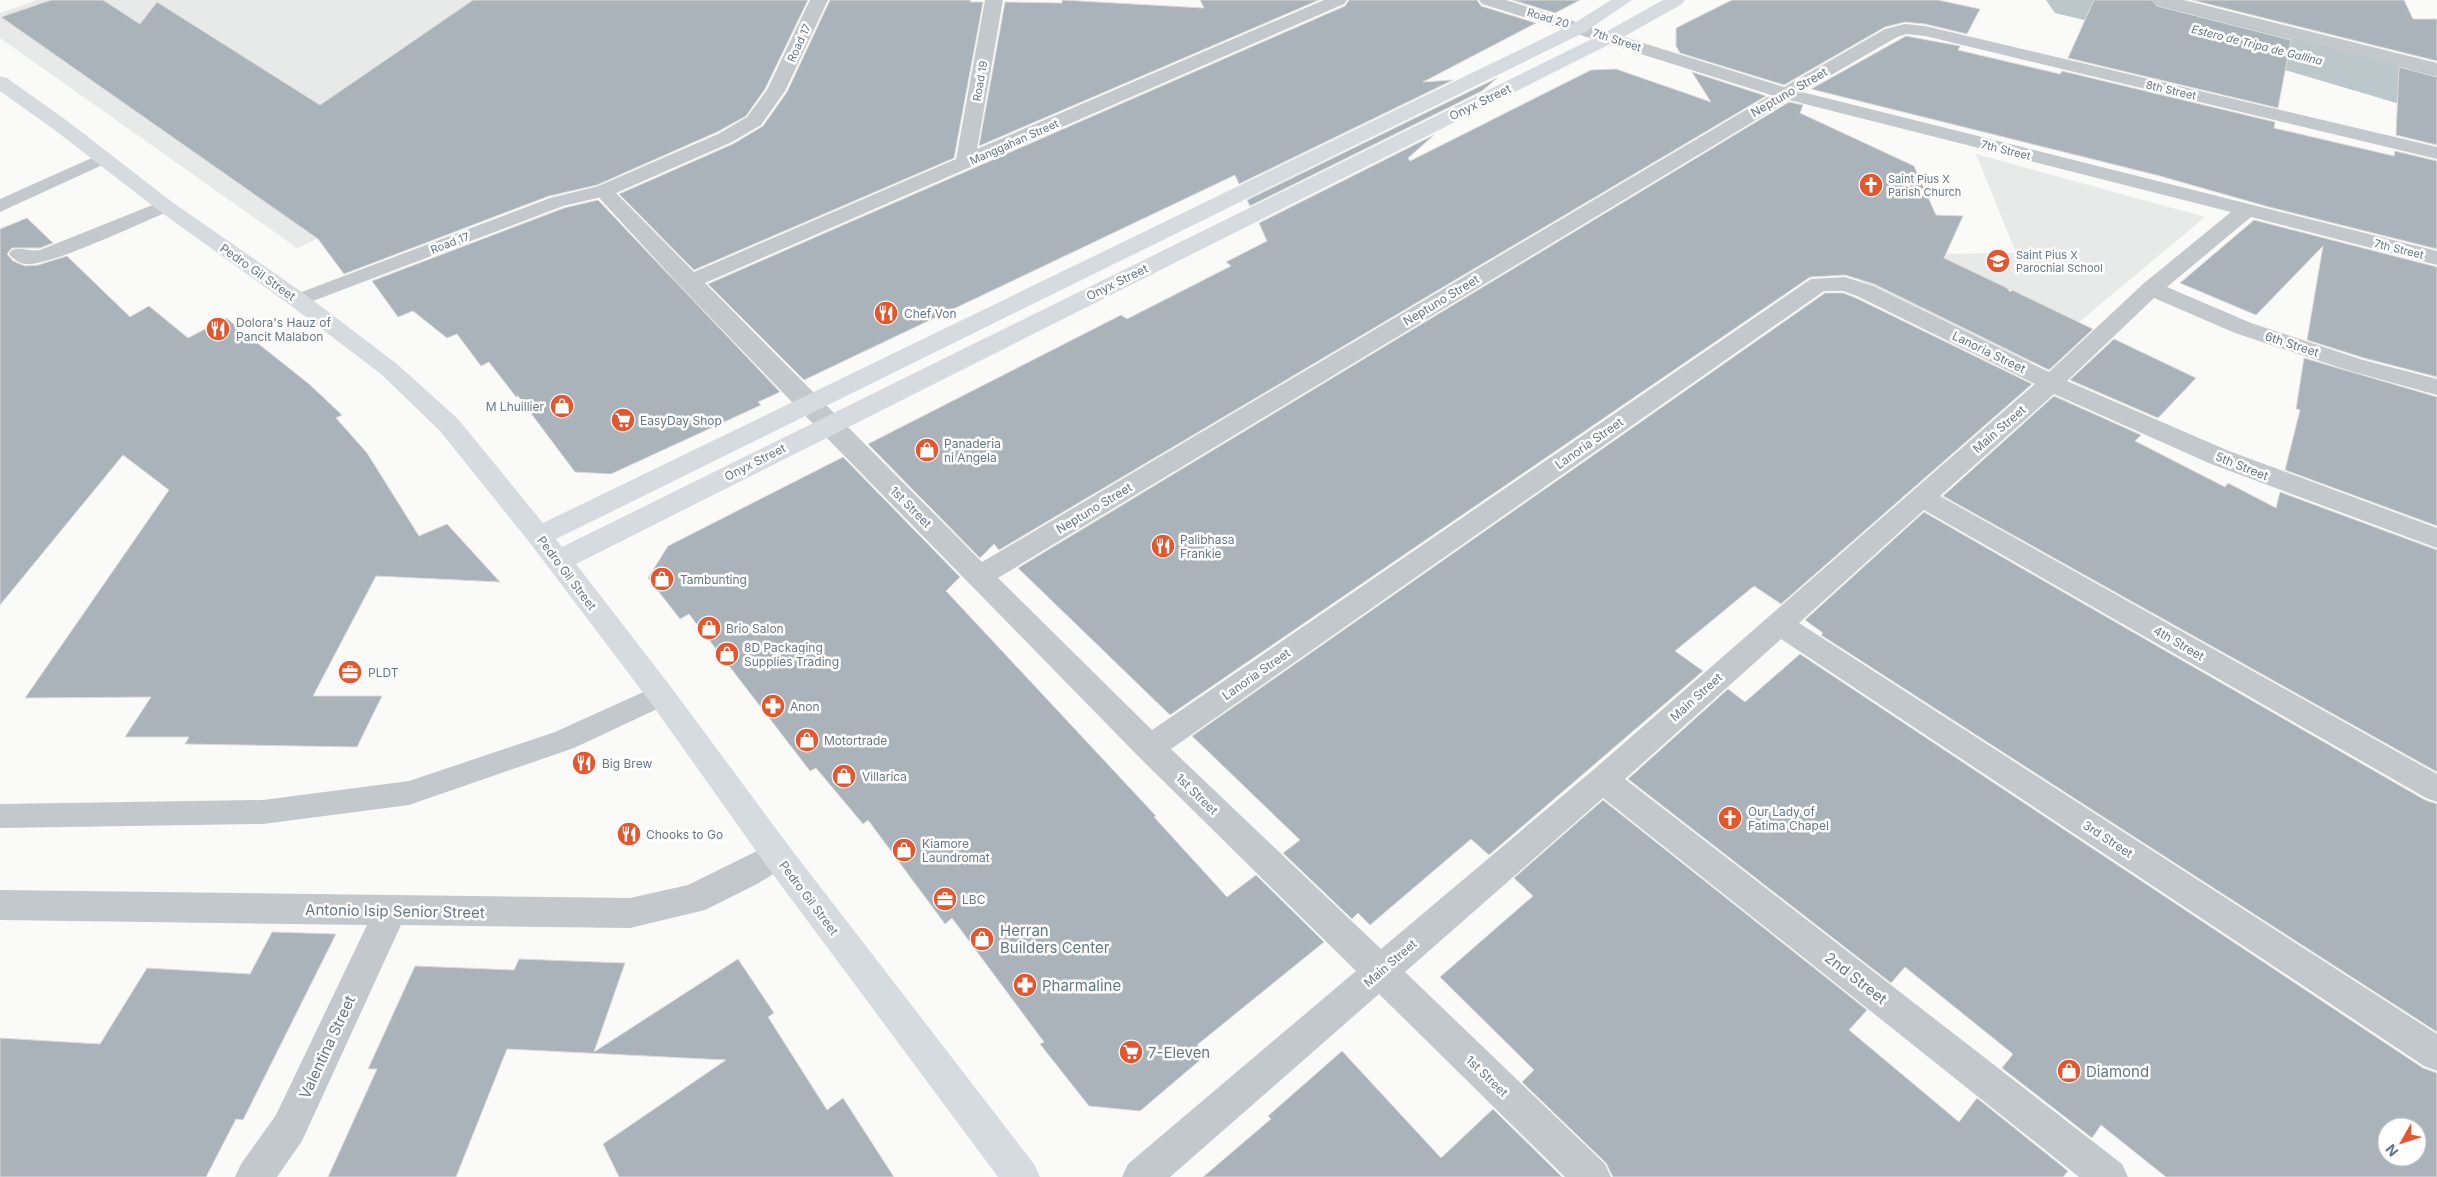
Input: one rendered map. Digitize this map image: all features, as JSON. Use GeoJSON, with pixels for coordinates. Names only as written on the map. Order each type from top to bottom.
{"type":"FeatureCollection","features":[{"type":"Feature","properties":{"kind":"main road","name":"Onyx Street"},"geometry":{"type":"LineString","coordinates":[[539,536],[1579,28],[1623,0]]}},
{"type":"Feature","properties":{"kind":"main road","name":"Onyx Street"},"geometry":{"type":"LineString","coordinates":[[558,561],[1610,37],[1676,0]]}},
{"type":"Feature","properties":{"kind":"main road","name":"Pedro Gil Street"},"geometry":{"type":"LineString","coordinates":[[0,82],[166,206],[298,300],[389,368],[449,425],[539,536],[660,695],[777,855],[1021,1177]]}},
{"type":"Feature","properties":{"kind":"street","name":"Road 17"},"geometry":{"type":"LineString","coordinates":[[603,191],[725,138],[754,121],[776,91],[819,0]]}},
{"type":"Feature","properties":{"kind":"street","name":"Road 19"},"geometry":{"type":"LineString","coordinates":[[965,163],[994,0]]}},
{"type":"Feature","properties":{"kind":"street","name":"Manggahan Street"},"geometry":{"type":"LineString","coordinates":[[689,282],[1338,0]]}},
{"type":"Feature","properties":{"kind":"street","name":"Road 20"},"geometry":{"type":"LineString","coordinates":[[1488,0],[1579,28]]}},
{"type":"Feature","properties":{"kind":"street"},"geometry":{"type":"LineString","coordinates":[[2163,0],[2437,69]]}},
{"type":"Feature","properties":{"kind":"street","name":"7th Street"},"geometry":{"type":"LineString","coordinates":[[1579,28],[1786,94],[2437,258]]}},
{"type":"Feature","properties":{"kind":"street","name":"Neptuno Street"},"geometry":{"type":"LineString","coordinates":[[980,576],[1786,94],[1891,33],[1905,29]]}},
{"type":"Feature","properties":{"kind":"street","name":"8th Street"},"geometry":{"type":"LineString","coordinates":[[1905,29],[1925,32],[2437,153]]}},
{"type":"Feature","properties":{"kind":"street"},"geometry":{"type":"LineString","coordinates":[[603,191],[808,404]]}},
{"type":"Feature","properties":{"kind":"street","name":"Main Street"},"geometry":{"type":"LineString","coordinates":[[1141,1177],[1603,780],[2051,383],[2151,289],[2246,211]]}},
{"type":"Feature","properties":{"kind":"street","name":"Lanoria Street"},"geometry":{"type":"LineString","coordinates":[[1150,748],[1819,284],[1845,284],[1865,291],[2051,383]]}},
{"type":"Feature","properties":{"kind":"street","name":"6th Street"},"geometry":{"type":"LineString","coordinates":[[2151,289],[2243,328],[2356,365],[2437,386]]}},
{"type":"Feature","properties":{"kind":"street","name":"5th Street"},"geometry":{"type":"LineString","coordinates":[[2051,383],[2206,452],[2304,491],[2437,538]]}},
{"type":"Feature","properties":{"kind":"street","name":"1st Street"},"geometry":{"type":"LineString","coordinates":[[808,404],[1150,748],[1592,1177]]}},
{"type":"Feature","properties":{"kind":"street","name":"4th Street"},"geometry":{"type":"LineString","coordinates":[[1922,497],[2437,789]]}},
{"type":"Feature","properties":{"kind":"street","name":"3rd Street"},"geometry":{"type":"LineString","coordinates":[[1779,624],[2437,1054]]}},
{"type":"Feature","properties":{"kind":"street","name":"2nd Street"},"geometry":{"type":"LineString","coordinates":[[1603,780],[2109,1177]]}},
{"type":"Feature","properties":{"kind":"street","name":"Antonio Isip Senior Street"},"geometry":{"type":"LineString","coordinates":[[0,905],[390,912],[630,913],[693,898],[745,874],[777,855]]}},
{"type":"Feature","properties":{"kind":"street","name":"Valentina Street"},"geometry":{"type":"LineString","coordinates":[[254,1177],[289,1128],[390,912]]}},
{"type":"Feature","properties":{"kind":"lane"},"geometry":{"type":"LineString","coordinates":[[0,206],[103,158]]}},
{"type":"Feature","properties":{"kind":"lane","name":"Road 17"},"geometry":{"type":"LineString","coordinates":[[298,300],[557,202],[603,191]]}},
{"type":"Feature","properties":{"kind":"lane"},"geometry":{"type":"LineString","coordinates":[[19,254],[27,258],[45,255],[166,206]]}},
{"type":"Feature","properties":{"kind":"lane"},"geometry":{"type":"LineString","coordinates":[[0,816],[263,812],[409,793],[564,740],[660,695]]}},
{"type":"Feature","properties":{"kind":"shaded area"},"geometry":{"type":"Polygon","coordinates":[[[37,0],[697,0],[650,88],[297,248],[0,38],[0,13],[37,0]]]}},
{"type":"Feature","properties":{"kind":"shaded area","name":"Saint Pius X Parochial School"},"geometry":{"type":"Polygon","coordinates":[[[1976,154],[2205,217],[2030,363],[1834,268],[1851,255],[2016,253],[1976,154]]]}},
{"type":"Feature","properties":{"kind":"building"},"geometry":{"type":"Polygon","coordinates":[[[51,0],[103,0],[140,24],[157,2],[320,105],[473,0],[808,0],[765,89],[746,116],[717,132],[597,185],[549,196],[344,274],[318,239],[1,17],[51,0]]]}},
{"type":"Feature","properties":{"kind":"building"},"geometry":{"type":"Polygon","coordinates":[[[830,0],[971,0],[970,2],[983,2],[954,158],[694,270],[619,194],[733,144],[763,126],[787,92],[830,0]]]}},
{"type":"Feature","properties":{"kind":"building"},"geometry":{"type":"Polygon","coordinates":[[[1062,0],[1204,8],[1200,0],[1319,0],[979,146],[1005,2],[1062,3],[1062,0]]]}},
{"type":"Feature","properties":{"kind":"building"},"geometry":{"type":"Polygon","coordinates":[[[1349,0],[1477,0],[1481,6],[1536,23],[1423,82],[1453,80],[1239,184],[1235,175],[804,380],[708,284],[1345,6],[1349,0]]]}},
{"type":"Feature","properties":{"kind":"building"},"geometry":{"type":"Polygon","coordinates":[[[1512,0],[1580,0],[1555,13],[1512,0]]]}},
{"type":"Feature","properties":{"kind":"building"},"geometry":{"type":"Polygon","coordinates":[[[1732,0],[1938,0],[1980,9],[1967,34],[1925,24],[1905,22],[1885,27],[1784,85],[1680,53],[1676,46],[1676,28],[1732,0]]]}},
{"type":"Feature","properties":{"kind":"building"},"geometry":{"type":"Polygon","coordinates":[[[2094,0],[2152,0],[2157,6],[2291,40],[2278,108],[2068,58],[2094,0]]]}},
{"type":"Feature","properties":{"kind":"building"},"geometry":{"type":"Polygon","coordinates":[[[2192,0],[2404,0],[2413,19],[2437,19],[2437,61],[2192,0]]]}},
{"type":"Feature","properties":{"kind":"building"},"geometry":{"type":"Polygon","coordinates":[[[1906,36],[1960,46],[1958,50],[2060,74],[2062,71],[2275,122],[2274,128],[2394,156],[2395,151],[2437,161],[2437,249],[2269,207],[2160,176],[1811,89],[1906,36]]]}},
{"type":"Feature","properties":{"kind":"building"},"geometry":{"type":"Polygon","coordinates":[[[2399,67],[2437,77],[2437,145],[2396,135],[2399,67]]]}},
{"type":"Feature","properties":{"kind":"building"},"geometry":{"type":"Polygon","coordinates":[[[1616,69],[1711,102],[1692,72],[1766,96],[999,550],[994,544],[980,558],[868,444],[1121,315],[1127,319],[1231,266],[1226,262],[1267,241],[1259,223],[1434,135],[1408,158],[1410,161],[1591,70],[1616,69]]]}},
{"type":"Feature","properties":{"kind":"building"},"geometry":{"type":"Polygon","coordinates":[[[1497,78],[1482,91],[1250,206],[1247,200],[1497,78]]]}},
{"type":"Feature","properties":{"kind":"building"},"geometry":{"type":"Polygon","coordinates":[[[1789,102],[1803,105],[1800,113],[1914,166],[1936,215],[1963,216],[1944,258],[2007,288],[2010,292],[2012,290],[2093,329],[2049,370],[1874,284],[1845,275],[1810,277],[1170,715],[1018,568],[1789,102]]]}},
{"type":"Feature","properties":{"kind":"building"},"geometry":{"type":"Polygon","coordinates":[[[598,200],[780,392],[758,402],[761,405],[611,474],[575,472],[518,396],[516,397],[489,362],[481,366],[457,334],[447,338],[413,311],[398,317],[372,281],[564,208],[598,200]]]}},
{"type":"Feature","properties":{"kind":"building"},"geometry":{"type":"Polygon","coordinates":[[[27,218],[53,243],[40,248],[12,248],[7,254],[13,261],[25,266],[38,265],[67,256],[130,317],[149,306],[188,338],[226,318],[309,384],[342,415],[336,418],[367,453],[419,536],[447,524],[500,582],[376,576],[313,696],[382,696],[357,747],[185,744],[189,737],[125,737],[151,697],[25,698],[169,490],[123,455],[0,605],[0,229],[27,218]]]}},
{"type":"Feature","properties":{"kind":"building"},"geometry":{"type":"Polygon","coordinates":[[[2254,220],[2437,267],[2437,377],[2364,358],[2307,340],[2323,246],[2256,315],[2180,283],[2254,220]]]}},
{"type":"Feature","properties":{"kind":"building"},"geometry":{"type":"Polygon","coordinates":[[[1825,293],[1843,293],[1856,298],[2032,384],[1781,604],[1754,586],[1675,651],[1703,671],[1489,855],[1471,839],[1370,925],[1358,913],[1352,919],[1283,853],[1300,840],[1192,736],[1825,293]]]}},
{"type":"Feature","properties":{"kind":"building"},"geometry":{"type":"Polygon","coordinates":[[[2114,339],[2196,378],[2158,418],[2070,380],[2114,339]]]}},
{"type":"Feature","properties":{"kind":"building"},"geometry":{"type":"Polygon","coordinates":[[[2304,358],[2437,397],[2437,526],[2285,470],[2300,410],[2296,409],[2304,358]]]}},
{"type":"Feature","properties":{"kind":"building"},"geometry":{"type":"Polygon","coordinates":[[[2054,396],[2141,435],[2135,441],[2225,487],[2228,483],[2276,508],[2280,492],[2437,550],[2437,772],[1943,496],[2054,396]]]}},
{"type":"Feature","properties":{"kind":"building"},"geometry":{"type":"Polygon","coordinates":[[[843,457],[960,577],[946,591],[1156,816],[1154,817],[1227,897],[1256,875],[1324,942],[1197,1045],[1206,1055],[1140,1111],[1089,1106],[1040,1044],[1044,1042],[952,918],[945,924],[868,820],[863,824],[816,768],[810,771],[689,614],[680,619],[648,578],[668,546],[843,457]]]}},
{"type":"Feature","properties":{"kind":"building"},"geometry":{"type":"Polygon","coordinates":[[[1924,512],[2425,800],[2437,804],[2437,1032],[1821,635],[1823,633],[1805,620],[1924,512]]]}},
{"type":"Feature","properties":{"kind":"building"},"geometry":{"type":"Polygon","coordinates":[[[1800,654],[2423,1068],[2437,1073],[2437,1177],[2166,1177],[2101,1125],[2092,1138],[2002,1068],[2013,1054],[1905,967],[1891,983],[1628,779],[1728,689],[1745,702],[1800,654]]]}},
{"type":"Feature","properties":{"kind":"building"},"geometry":{"type":"Polygon","coordinates":[[[1603,800],[1867,1010],[1849,1030],[1959,1122],[1977,1098],[2068,1171],[2063,1177],[1613,1177],[1606,1163],[1522,1082],[1534,1070],[1440,977],[1533,896],[1514,878],[1603,800]]]}},
{"type":"Feature","properties":{"kind":"building"},"geometry":{"type":"Polygon","coordinates":[[[272,932],[336,934],[243,1120],[236,1119],[206,1177],[0,1177],[0,1038],[100,1044],[147,968],[250,974],[272,932]]]}},
{"type":"Feature","properties":{"kind":"building"},"geometry":{"type":"Polygon","coordinates":[[[519,959],[625,963],[594,1052],[738,959],[774,1013],[768,1017],[827,1110],[843,1098],[894,1177],[619,1177],[603,1144],[726,1060],[507,1049],[456,1177],[328,1177],[377,1069],[368,1069],[415,966],[514,970],[519,959]]]}},
{"type":"Feature","properties":{"kind":"building"},"geometry":{"type":"Polygon","coordinates":[[[1342,1051],[1441,1158],[1493,1109],[1562,1177],[1203,1177],[1271,1119],[1268,1116],[1342,1051]]]}},
{"type":"Feature","properties":{"kind":"waterway","name":"Estero de Tripa de Gallina"},"geometry":{"type":"LineString","coordinates":[[2076,0],[2278,48],[2437,95]]}},
{"type":"Feature","properties":{"kind":"place","name":"Saint Pius X Parish Church"},"geometry":{"type":"Point","coordinates":[1871,185]}},
{"type":"Feature","properties":{"kind":"place","name":"Saint Pius X Parochial School"},"geometry":{"type":"Point","coordinates":[1998,261]}},
{"type":"Feature","properties":{"kind":"place","name":"Chef Von"},"geometry":{"type":"Point","coordinates":[886,313]}},
{"type":"Feature","properties":{"kind":"place","name":"Dolora's Hauz of Pancit Malabon"},"geometry":{"type":"Point","coordinates":[218,329]}},
{"type":"Feature","properties":{"kind":"place","name":"M Lhuillier"},"geometry":{"type":"Point","coordinates":[562,406]}},
{"type":"Feature","properties":{"kind":"place","name":"EasyDay Shop"},"geometry":{"type":"Point","coordinates":[623,420]}},
{"type":"Feature","properties":{"kind":"place","name":"Panaderia ni Angela"},"geometry":{"type":"Point","coordinates":[927,450]}},
{"type":"Feature","properties":{"kind":"place","name":"Palibhasa Frankie"},"geometry":{"type":"Point","coordinates":[1163,546]}},
{"type":"Feature","properties":{"kind":"place","name":"Tambunting"},"geometry":{"type":"Point","coordinates":[662,579]}},
{"type":"Feature","properties":{"kind":"place","name":"Brio Salon"},"geometry":{"type":"Point","coordinates":[709,628]}},
{"type":"Feature","properties":{"kind":"place","name":"8D Packaging Supplies Trading"},"geometry":{"type":"Point","coordinates":[727,654]}},
{"type":"Feature","properties":{"kind":"place","name":"PLDT"},"geometry":{"type":"Point","coordinates":[350,672]}},
{"type":"Feature","properties":{"kind":"place","name":"Anon"},"geometry":{"type":"Point","coordinates":[773,706]}},
{"type":"Feature","properties":{"kind":"place","name":"Motortrade"},"geometry":{"type":"Point","coordinates":[807,740]}},
{"type":"Feature","properties":{"kind":"place","name":"Big Brew"},"geometry":{"type":"Point","coordinates":[584,763]}},
{"type":"Feature","properties":{"kind":"place","name":"Villarica"},"geometry":{"type":"Point","coordinates":[844,776]}},
{"type":"Feature","properties":{"kind":"place","name":"Our Lady of Fatima Chapel"},"geometry":{"type":"Point","coordinates":[1730,818]}},
{"type":"Feature","properties":{"kind":"place","name":"Chooks to Go"},"geometry":{"type":"Point","coordinates":[629,834]}},
{"type":"Feature","properties":{"kind":"place","name":"Kiamore Laundromat"},"geometry":{"type":"Point","coordinates":[904,850]}},
{"type":"Feature","properties":{"kind":"place","name":"LBC"},"geometry":{"type":"Point","coordinates":[945,899]}},
{"type":"Feature","properties":{"kind":"place","name":"Herran Builders Center"},"geometry":{"type":"Point","coordinates":[982,939]}},
{"type":"Feature","properties":{"kind":"place","name":"Pharmaline"},"geometry":{"type":"Point","coordinates":[1025,985]}},
{"type":"Feature","properties":{"kind":"place","name":"7-Eleven"},"geometry":{"type":"Point","coordinates":[1131,1052]}},
{"type":"Feature","properties":{"kind":"place","name":"Diamond"},"geometry":{"type":"Point","coordinates":[2069,1071]}}]}
